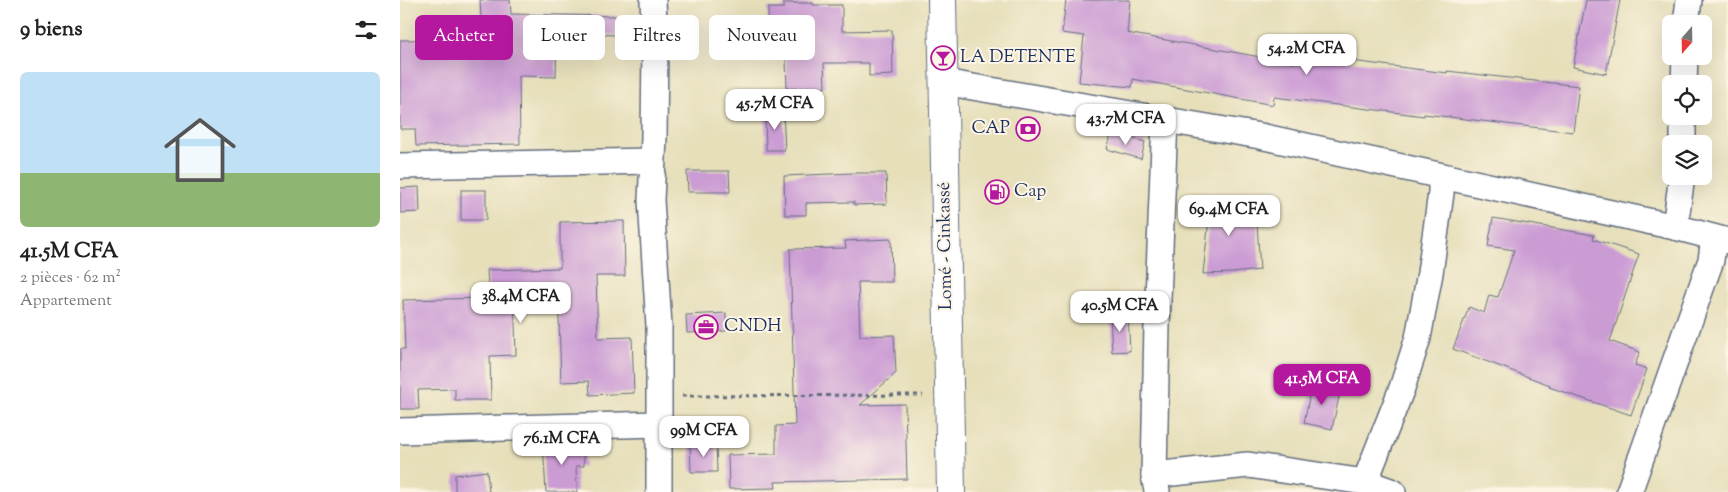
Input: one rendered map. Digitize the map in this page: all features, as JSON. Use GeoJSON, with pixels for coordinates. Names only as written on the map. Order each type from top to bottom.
{"type":"FeatureCollection","features":[{"type":"Feature","properties":{"kind":"highway","name":"Lomé - Cinkassé"},"geometry":{"type":"LineString","coordinates":[[942,0],[951,492]]}},
{"type":"Feature","properties":{"kind":"street"},"geometry":{"type":"LineString","coordinates":[[653,0],[655,44],[651,200],[659,326],[660,492]]}},
{"type":"Feature","properties":{"kind":"street"},"geometry":{"type":"LineString","coordinates":[[1687,15],[1689,0]]}},
{"type":"Feature","properties":{"kind":"street"},"geometry":{"type":"LineString","coordinates":[[944,82],[1260,136],[1675,227],[1721,240],[1711,260],[1629,492]]}},
{"type":"Feature","properties":{"kind":"street"},"geometry":{"type":"LineString","coordinates":[[1165,119],[1157,325],[1156,484],[1248,465],[1365,482],[1393,492]]}},
{"type":"Feature","properties":{"kind":"street"},"geometry":{"type":"LineString","coordinates":[[400,166],[652,161]]}},
{"type":"Feature","properties":{"kind":"street"},"geometry":{"type":"LineString","coordinates":[[1365,482],[1402,388],[1418,338],[1430,273],[1442,177]]}},
{"type":"Feature","properties":{"kind":"street"},"geometry":{"type":"LineString","coordinates":[[1675,227],[1681,185]]}},
{"type":"Feature","properties":{"kind":"street"},"geometry":{"type":"LineString","coordinates":[[400,431],[659,424]]}},
{"type":"Feature","properties":{"kind":"path"},"geometry":{"type":"LineString","coordinates":[[659,396],[949,395]]}},
{"type":"Feature","properties":{"kind":"building"},"geometry":{"type":"Polygon","coordinates":[[[480,0],[510,0],[511,14],[564,15],[523,15],[523,60],[556,60],[556,77],[519,76],[520,144],[416,146],[415,129],[400,129],[400,40],[415,40],[415,60],[513,60],[513,15],[481,15],[480,0]]]}},
{"type":"Feature","properties":{"kind":"building"},"geometry":{"type":"Polygon","coordinates":[[[1066,0],[1130,0],[1127,33],[1294,63],[1295,54],[1447,73],[1447,71],[1579,86],[1573,132],[1274,97],[1273,105],[1133,79],[1132,87],[1079,82],[1084,36],[1062,33],[1066,0]]]}},
{"type":"Feature","properties":{"kind":"building"},"geometry":{"type":"Polygon","coordinates":[[[1586,0],[1620,0],[1606,74],[1573,67],[1586,0]]]}},
{"type":"Feature","properties":{"kind":"building"},"geometry":{"type":"Polygon","coordinates":[[[784,3],[842,5],[842,31],[892,30],[893,75],[869,76],[869,63],[824,63],[825,88],[787,89],[786,60],[815,60],[815,15],[768,15],[768,8],[784,8],[784,3]]]}},
{"type":"Feature","properties":{"kind":"building"},"geometry":{"type":"Polygon","coordinates":[[[605,16],[615,16],[615,35],[605,35],[605,16]]]}},
{"type":"Feature","properties":{"kind":"building"},"geometry":{"type":"Polygon","coordinates":[[[783,112],[785,150],[766,150],[765,113],[783,112]]]}},
{"type":"Feature","properties":{"kind":"building"},"geometry":{"type":"Polygon","coordinates":[[[1112,132],[1145,142],[1141,159],[1107,149],[1112,132]]]}},
{"type":"Feature","properties":{"kind":"building"},"geometry":{"type":"Polygon","coordinates":[[[687,171],[729,171],[730,192],[688,192],[687,171]]]}},
{"type":"Feature","properties":{"kind":"building"},"geometry":{"type":"Polygon","coordinates":[[[886,173],[887,204],[854,205],[854,202],[806,203],[806,215],[785,215],[784,176],[886,173]]]}},
{"type":"Feature","properties":{"kind":"building"},"geometry":{"type":"Polygon","coordinates":[[[419,187],[420,212],[400,213],[400,188],[419,187]]]}},
{"type":"Feature","properties":{"kind":"building"},"geometry":{"type":"Polygon","coordinates":[[[461,190],[486,190],[486,220],[461,220],[461,190]]]}},
{"type":"Feature","properties":{"kind":"building"},"geometry":{"type":"Polygon","coordinates":[[[1189,199],[1256,207],[1260,270],[1203,274],[1209,219],[1187,217],[1189,199]]]}},
{"type":"Feature","properties":{"kind":"building"},"geometry":{"type":"Polygon","coordinates":[[[1493,218],[1594,235],[1593,239],[1639,254],[1610,341],[1640,352],[1635,365],[1647,369],[1631,415],[1549,387],[1550,385],[1453,349],[1469,307],[1484,313],[1489,295],[1498,297],[1514,250],[1488,246],[1493,218]]]}},
{"type":"Feature","properties":{"kind":"building"},"geometry":{"type":"Polygon","coordinates":[[[624,221],[625,276],[596,276],[598,338],[632,337],[634,393],[590,395],[589,381],[561,382],[558,289],[514,291],[516,355],[490,356],[491,400],[455,400],[455,389],[418,390],[419,409],[400,409],[400,349],[405,349],[403,300],[489,298],[487,270],[560,268],[560,222],[624,221]]]}},
{"type":"Feature","properties":{"kind":"building"},"geometry":{"type":"Polygon","coordinates":[[[891,239],[892,282],[858,282],[860,336],[894,335],[896,373],[860,405],[905,404],[907,479],[775,482],[776,488],[729,489],[728,455],[776,454],[776,426],[795,425],[790,249],[846,248],[845,241],[891,239]]]}},
{"type":"Feature","properties":{"kind":"building"},"geometry":{"type":"Polygon","coordinates":[[[726,313],[726,331],[687,333],[686,315],[726,313]]]}},
{"type":"Feature","properties":{"kind":"building"},"geometry":{"type":"Polygon","coordinates":[[[1110,314],[1128,314],[1130,351],[1112,352],[1110,314]]]}},
{"type":"Feature","properties":{"kind":"building"},"geometry":{"type":"Polygon","coordinates":[[[1312,383],[1341,388],[1332,429],[1304,423],[1312,383]]]}},
{"type":"Feature","properties":{"kind":"building"},"geometry":{"type":"Polygon","coordinates":[[[583,443],[584,466],[576,466],[577,492],[546,492],[543,444],[583,443]]]}},
{"type":"Feature","properties":{"kind":"building"},"geometry":{"type":"Polygon","coordinates":[[[690,443],[716,443],[717,472],[691,472],[690,443]]]}},
{"type":"Feature","properties":{"kind":"building"},"geometry":{"type":"Polygon","coordinates":[[[487,471],[489,492],[455,492],[455,475],[487,471]]]}},
{"type":"Feature","properties":{"kind":"place","name":"LA DETENTE"},"geometry":{"type":"Point","coordinates":[943,58]}},
{"type":"Feature","properties":{"kind":"place","name":"CAP"},"geometry":{"type":"Point","coordinates":[1028,129]}},
{"type":"Feature","properties":{"kind":"place","name":"Cap"},"geometry":{"type":"Point","coordinates":[997,192]}},
{"type":"Feature","properties":{"kind":"place","name":"CNDH"},"geometry":{"type":"Point","coordinates":[706,327]}}]}
